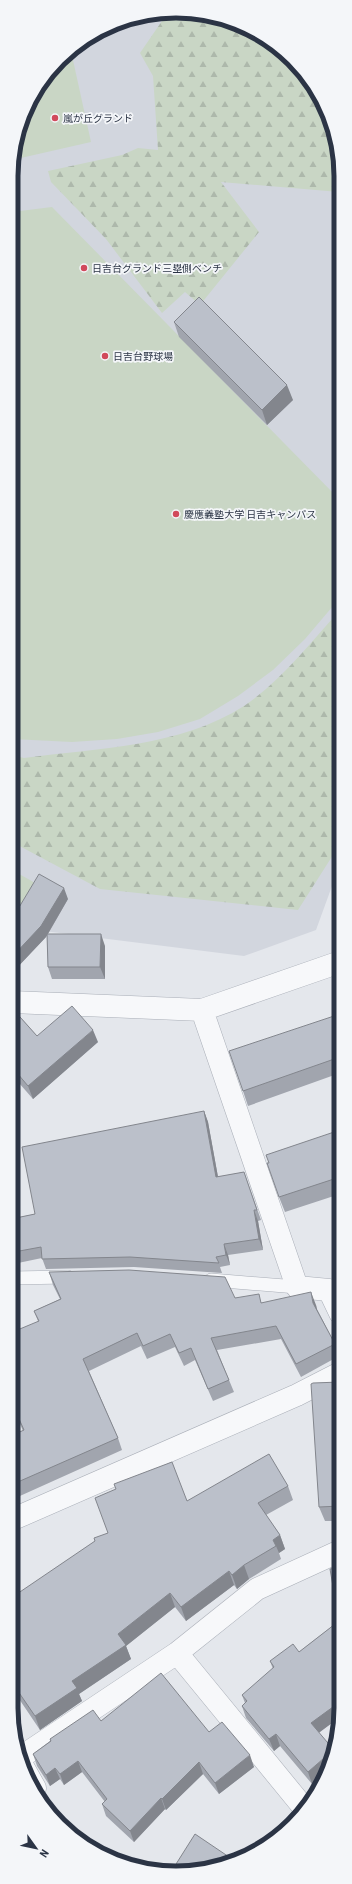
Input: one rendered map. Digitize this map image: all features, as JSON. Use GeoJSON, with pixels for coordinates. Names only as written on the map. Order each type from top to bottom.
{"type":"FeatureCollection","features":[{"type":"Feature","properties":{"kind":"street"},"geometry":{"type":"LineString","coordinates":[[18,1002],[202,1010],[334,964]]}},
{"type":"Feature","properties":{"kind":"street"},"geometry":{"type":"LineString","coordinates":[[202,1010],[297,1287],[329,1290],[334,1300]]}},
{"type":"Feature","properties":{"kind":"street"},"geometry":{"type":"LineString","coordinates":[[18,1517],[297,1395],[334,1377]]}},
{"type":"Feature","properties":{"kind":"street"},"geometry":{"type":"LineString","coordinates":[[25,1755],[177,1653],[257,1589],[334,1554]]}},
{"type":"Feature","properties":{"kind":"street"},"geometry":{"type":"LineString","coordinates":[[177,1653],[301,1804]]}},
{"type":"Feature","properties":{"kind":"lane"},"geometry":{"type":"LineString","coordinates":[[18,1278],[80,1276]]}},
{"type":"Feature","properties":{"kind":"lane"},"geometry":{"type":"LineString","coordinates":[[196,1279],[297,1287]]}},
{"type":"Feature","properties":{"kind":"shaded area","name":"慶應義塾大学 日吉キャンパス"},"geometry":{"type":"Polygon","coordinates":[[[166,18],[197,19],[227,26],[255,39],[288,64],[307,88],[318,106],[329,135],[334,166],[334,880],[316,930],[244,956],[18,928],[19,155],[26,125],[34,106],[45,88],[64,64],[88,45],[106,34],[135,23],[166,18]]]}},
{"type":"Feature","properties":{"kind":"green space"},"geometry":{"type":"Polygon","coordinates":[[[164,18],[186,18],[217,23],[255,39],[288,64],[313,97],[326,125],[334,166],[334,192],[221,182],[259,232],[200,305],[185,292],[162,313],[106,239],[51,182],[48,171],[122,155],[138,148],[158,150],[153,76],[140,53],[164,18]]]}},
{"type":"Feature","properties":{"kind":"green space","name":"嵐が丘グランド"},"geometry":{"type":"Polygon","coordinates":[[[72,57],[91,142],[19,158],[23,135],[34,106],[57,72],[72,57]]]}},
{"type":"Feature","properties":{"kind":"green space","name":"日吉台野球場"},"geometry":{"type":"Polygon","coordinates":[[[52,207],[334,494],[333,606],[305,639],[273,670],[238,696],[200,719],[158,732],[117,739],[72,742],[18,739],[18,211],[52,207]]]}},
{"type":"Feature","properties":{"kind":"green space"},"geometry":{"type":"Polygon","coordinates":[[[334,617],[334,853],[298,910],[100,889],[18,845],[18,756],[24,758],[138,744],[193,730],[219,720],[244,706],[283,674],[334,617]]]}},
{"type":"Feature","properties":{"kind":"green space"},"geometry":{"type":"Polygon","coordinates":[[[18,873],[37,884],[18,915],[18,873]]]}},
{"type":"Feature","properties":{"kind":"building"},"geometry":{"type":"Polygon","coordinates":[[[199,297],[287,385],[262,410],[174,322],[199,297]]]}},
{"type":"Feature","properties":{"kind":"building"},"geometry":{"type":"Polygon","coordinates":[[[39,874],[64,888],[41,926],[18,951],[18,909],[39,874]]]}},
{"type":"Feature","properties":{"kind":"building"},"geometry":{"type":"Polygon","coordinates":[[[47,934],[101,934],[100,967],[48,967],[47,934]]]}},
{"type":"Feature","properties":{"kind":"building"},"geometry":{"type":"Polygon","coordinates":[[[72,1006],[93,1030],[28,1086],[18,1074],[18,1015],[37,1036],[72,1006]]]}},
{"type":"Feature","properties":{"kind":"building"},"geometry":{"type":"Polygon","coordinates":[[[334,1016],[334,1059],[243,1091],[229,1051],[334,1016]]]}},
{"type":"Feature","properties":{"kind":"building"},"geometry":{"type":"Polygon","coordinates":[[[204,1111],[216,1177],[244,1172],[257,1210],[254,1210],[259,1239],[224,1244],[226,1255],[216,1257],[219,1263],[130,1257],[42,1259],[41,1247],[18,1251],[18,1218],[35,1214],[22,1147],[204,1111]]]}},
{"type":"Feature","properties":{"kind":"building"},"geometry":{"type":"Polygon","coordinates":[[[334,1132],[334,1179],[279,1197],[267,1163],[269,1163],[266,1155],[334,1132]]]}},
{"type":"Feature","properties":{"kind":"building"},"geometry":{"type":"Polygon","coordinates":[[[129,1270],[225,1277],[235,1298],[259,1294],[261,1303],[311,1292],[313,1303],[334,1345],[296,1364],[276,1326],[211,1338],[229,1380],[208,1389],[191,1348],[179,1353],[170,1334],[143,1346],[137,1333],[83,1359],[118,1438],[18,1482],[18,1433],[24,1430],[18,1417],[18,1330],[39,1321],[34,1311],[61,1299],[49,1272],[129,1270]]]}},
{"type":"Feature","properties":{"kind":"building"},"geometry":{"type":"Polygon","coordinates":[[[334,1382],[334,1506],[319,1507],[311,1384],[334,1382]]]}},
{"type":"Feature","properties":{"kind":"building"},"geometry":{"type":"Polygon","coordinates":[[[269,1454],[288,1486],[258,1503],[280,1535],[273,1540],[276,1546],[244,1565],[232,1575],[229,1571],[181,1607],[170,1593],[118,1634],[126,1645],[72,1681],[77,1688],[35,1716],[18,1691],[18,1593],[95,1541],[94,1538],[108,1533],[95,1498],[116,1489],[114,1484],[172,1462],[187,1501],[269,1454]]]}},
{"type":"Feature","properties":{"kind":"building"},"geometry":{"type":"Polygon","coordinates":[[[330,1569],[334,1569],[334,1592],[330,1569]]]}},
{"type":"Feature","properties":{"kind":"building"},"geometry":{"type":"Polygon","coordinates":[[[334,1625],[334,1706],[311,1723],[330,1745],[327,1755],[308,1772],[276,1734],[269,1739],[242,1706],[247,1701],[242,1695],[274,1667],[270,1661],[293,1644],[299,1652],[334,1625]]]}},
{"type":"Feature","properties":{"kind":"building"},"geometry":{"type":"Polygon","coordinates":[[[161,1673],[209,1732],[222,1722],[250,1755],[215,1783],[199,1762],[162,1799],[161,1798],[130,1831],[102,1804],[107,1799],[78,1761],[60,1774],[55,1768],[46,1775],[33,1754],[51,1741],[50,1739],[93,1710],[101,1721],[161,1673]]]}},
{"type":"Feature","properties":{"kind":"building"},"geometry":{"type":"Polygon","coordinates":[[[195,1834],[229,1857],[197,1865],[175,1866],[195,1834]]]}},
{"type":"Feature","properties":{"kind":"place","name":"嵐が丘グランド"},"geometry":{"type":"Point","coordinates":[55,118]}},
{"type":"Feature","properties":{"kind":"place","name":"日吉台グランド三塁側ベンチ"},"geometry":{"type":"Point","coordinates":[84,268]}},
{"type":"Feature","properties":{"kind":"place","name":"日吉台野球場"},"geometry":{"type":"Point","coordinates":[105,356]}},
{"type":"Feature","properties":{"kind":"place","name":"慶應義塾大学 日吉キャンパス"},"geometry":{"type":"Point","coordinates":[176,514]}}]}
